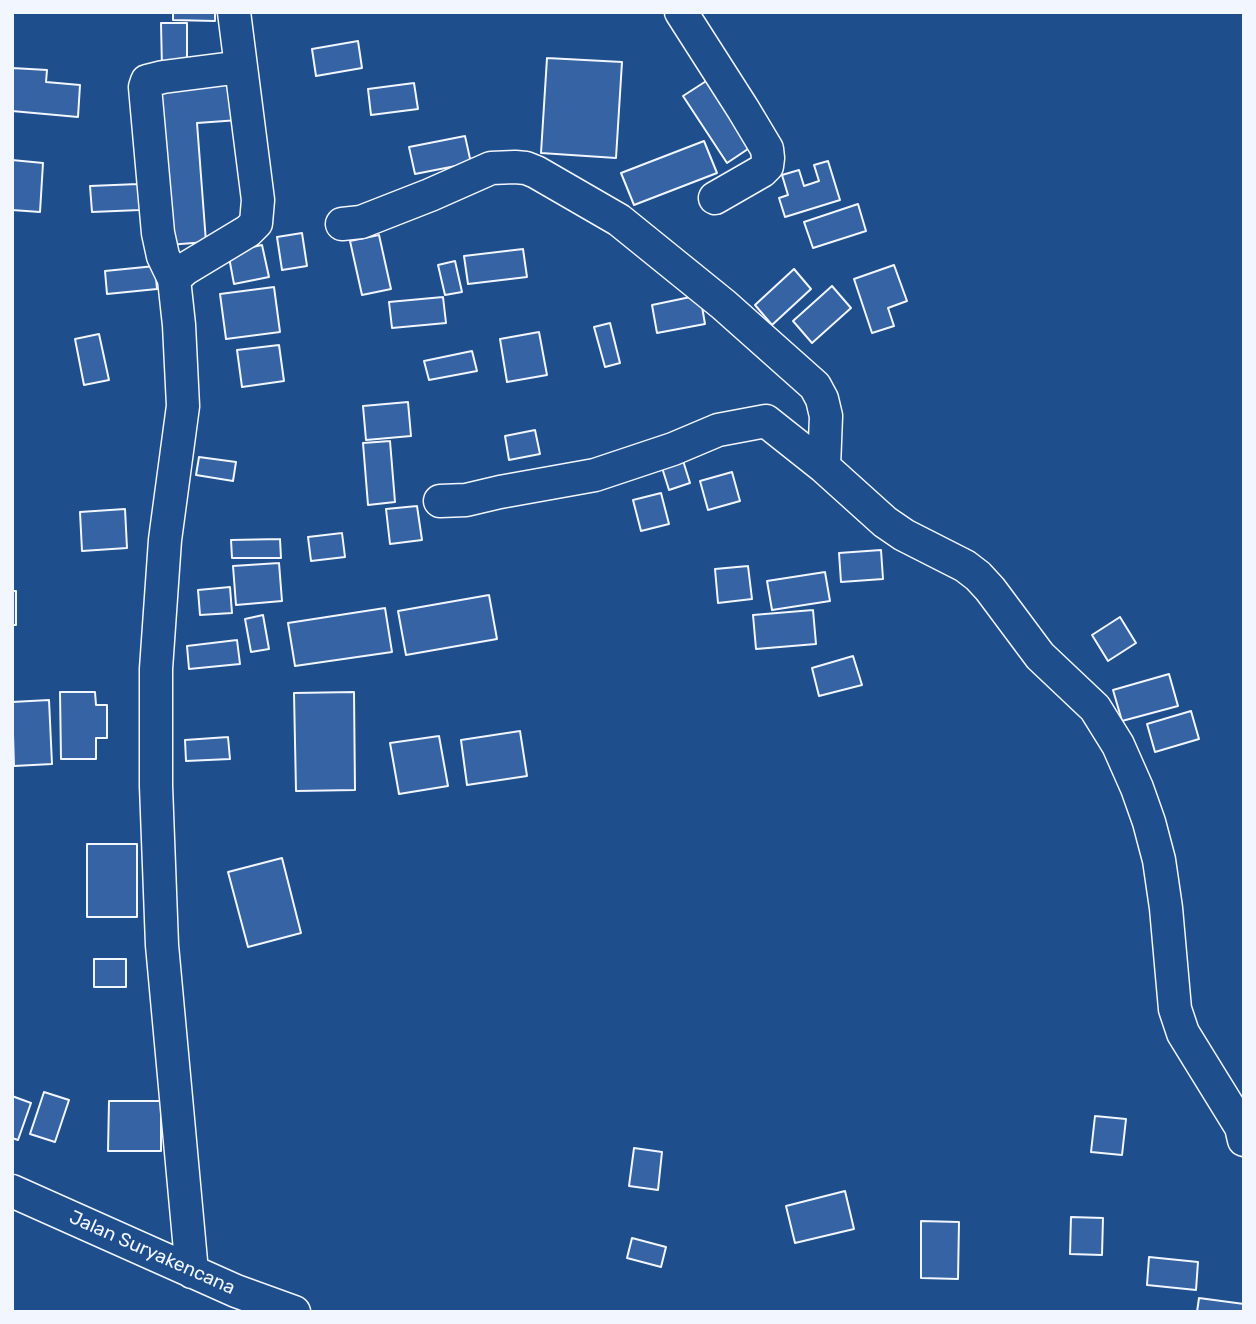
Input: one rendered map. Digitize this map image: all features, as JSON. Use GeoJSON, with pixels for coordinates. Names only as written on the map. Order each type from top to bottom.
{"type":"FeatureCollection","features":[{"type":"Feature","properties":{"kind":"street"},"geometry":{"type":"LineString","coordinates":[[174,279],[256,223],[258,200],[234,12]]}},
{"type":"Feature","properties":{"kind":"street"},"geometry":{"type":"LineString","coordinates":[[681,12],[767,149],[768,158],[762,171],[715,198]]}},
{"type":"Feature","properties":{"kind":"street"},"geometry":{"type":"LineString","coordinates":[[192,1272],[162,945],[156,786],[156,669],[164,553],[183,406],[174,279],[163,256],[158,233],[145,87],[147,81],[163,76],[241,67]]}},
{"type":"Feature","properties":{"kind":"street"},"geometry":{"type":"LineString","coordinates":[[342,224],[361,222],[491,168],[516,167],[536,172],[620,220],[724,305],[815,386],[826,416],[824,467]]}},
{"type":"Feature","properties":{"kind":"street"},"geometry":{"type":"LineString","coordinates":[[440,501],[466,500],[595,475],[673,449],[718,430],[766,421],[824,467],[885,522],[904,535],[965,566],[978,576],[1040,656],[1095,708],[1118,745],[1149,822],[1158,860],[1166,908],[1175,1009],[1183,1033],[1241,1127],[1244,1140]]}},
{"type":"Feature","properties":{"kind":"street","name":"Jalan Suryakencana"},"geometry":{"type":"LineString","coordinates":[[12,1191],[192,1272],[233,1301],[294,1312]]}},
{"type":"Feature","properties":{"kind":"building"},"geometry":{"type":"Polygon","coordinates":[[[173,12],[215,12],[215,21],[173,20],[173,12]]]}},
{"type":"Feature","properties":{"kind":"building"},"geometry":{"type":"Polygon","coordinates":[[[161,23],[187,23],[187,69],[162,69],[161,23]]]}},
{"type":"Feature","properties":{"kind":"building"},"geometry":{"type":"Polygon","coordinates":[[[358,41],[362,68],[316,76],[312,49],[358,41]]]}},
{"type":"Feature","properties":{"kind":"building"},"geometry":{"type":"Polygon","coordinates":[[[547,58],[622,62],[616,158],[541,153],[547,58]]]}},
{"type":"Feature","properties":{"kind":"building"},"geometry":{"type":"Polygon","coordinates":[[[12,68],[47,70],[46,82],[80,85],[78,117],[12,111],[12,68]]]}},
{"type":"Feature","properties":{"kind":"building"},"geometry":{"type":"Polygon","coordinates":[[[714,76],[757,143],[727,163],[683,96],[714,76]]]}},
{"type":"Feature","properties":{"kind":"building"},"geometry":{"type":"Polygon","coordinates":[[[236,78],[239,120],[197,123],[206,242],[168,245],[156,84],[236,78]]]}},
{"type":"Feature","properties":{"kind":"building"},"geometry":{"type":"Polygon","coordinates":[[[414,83],[418,109],[371,115],[368,89],[414,83]]]}},
{"type":"Feature","properties":{"kind":"building"},"geometry":{"type":"Polygon","coordinates":[[[465,136],[471,163],[415,174],[409,147],[465,136]]]}},
{"type":"Feature","properties":{"kind":"building"},"geometry":{"type":"Polygon","coordinates":[[[704,141],[717,173],[634,205],[621,173],[704,141]]]}},
{"type":"Feature","properties":{"kind":"building"},"geometry":{"type":"Polygon","coordinates":[[[12,160],[43,163],[40,212],[12,210],[12,160]]]}},
{"type":"Feature","properties":{"kind":"building"},"geometry":{"type":"Polygon","coordinates":[[[828,161],[840,200],[785,217],[779,198],[788,195],[782,175],[799,170],[804,186],[819,181],[814,165],[828,161]]]}},
{"type":"Feature","properties":{"kind":"building"},"geometry":{"type":"Polygon","coordinates":[[[138,184],[140,210],[92,212],[90,186],[138,184]]]}},
{"type":"Feature","properties":{"kind":"building"},"geometry":{"type":"Polygon","coordinates":[[[858,204],[866,231],[813,248],[804,222],[858,204]]]}},
{"type":"Feature","properties":{"kind":"building"},"geometry":{"type":"Polygon","coordinates":[[[302,233],[307,266],[282,270],[277,237],[302,233]]]}},
{"type":"Feature","properties":{"kind":"building"},"geometry":{"type":"Polygon","coordinates":[[[379,235],[391,289],[362,295],[350,241],[379,235]]]}},
{"type":"Feature","properties":{"kind":"building"},"geometry":{"type":"Polygon","coordinates":[[[262,245],[269,277],[234,284],[228,252],[262,245]]]}},
{"type":"Feature","properties":{"kind":"building"},"geometry":{"type":"Polygon","coordinates":[[[523,249],[527,277],[468,284],[464,256],[523,249]]]}},
{"type":"Feature","properties":{"kind":"building"},"geometry":{"type":"Polygon","coordinates":[[[455,261],[462,292],[445,295],[438,265],[455,261]]]}},
{"type":"Feature","properties":{"kind":"building"},"geometry":{"type":"Polygon","coordinates":[[[894,265],[907,301],[888,308],[894,326],[872,333],[854,279],[894,265]]]}},
{"type":"Feature","properties":{"kind":"building"},"geometry":{"type":"Polygon","coordinates":[[[155,266],[157,289],[107,294],[105,271],[155,266]]]}},
{"type":"Feature","properties":{"kind":"building"},"geometry":{"type":"Polygon","coordinates":[[[794,269],[811,289],[772,325],[755,305],[794,269]]]}},
{"type":"Feature","properties":{"kind":"building"},"geometry":{"type":"Polygon","coordinates":[[[832,286],[851,308],[812,343],[793,321],[832,286]]]}},
{"type":"Feature","properties":{"kind":"building"},"geometry":{"type":"Polygon","coordinates":[[[274,287],[280,332],[226,339],[220,294],[274,287]]]}},
{"type":"Feature","properties":{"kind":"building"},"geometry":{"type":"Polygon","coordinates":[[[700,295],[705,324],[657,333],[652,305],[700,295]]]}},
{"type":"Feature","properties":{"kind":"building"},"geometry":{"type":"Polygon","coordinates":[[[443,297],[446,323],[392,328],[389,302],[443,297]]]}},
{"type":"Feature","properties":{"kind":"building"},"geometry":{"type":"Polygon","coordinates":[[[610,323],[620,363],[605,367],[594,327],[610,323]]]}},
{"type":"Feature","properties":{"kind":"building"},"geometry":{"type":"Polygon","coordinates":[[[539,332],[547,375],[507,382],[500,339],[539,332]]]}},
{"type":"Feature","properties":{"kind":"building"},"geometry":{"type":"Polygon","coordinates":[[[99,334],[109,380],[84,385],[75,339],[99,334]]]}},
{"type":"Feature","properties":{"kind":"building"},"geometry":{"type":"Polygon","coordinates":[[[279,345],[284,381],[242,387],[237,350],[279,345]]]}},
{"type":"Feature","properties":{"kind":"building"},"geometry":{"type":"Polygon","coordinates":[[[472,351],[477,371],[429,380],[424,361],[472,351]]]}},
{"type":"Feature","properties":{"kind":"building"},"geometry":{"type":"Polygon","coordinates":[[[408,402],[411,436],[366,440],[363,406],[408,402]]]}},
{"type":"Feature","properties":{"kind":"building"},"geometry":{"type":"Polygon","coordinates":[[[535,430],[540,454],[509,460],[505,436],[535,430]]]}},
{"type":"Feature","properties":{"kind":"building"},"geometry":{"type":"Polygon","coordinates":[[[390,441],[395,502],[368,505],[363,443],[390,441]]]}},
{"type":"Feature","properties":{"kind":"building"},"geometry":{"type":"Polygon","coordinates":[[[680,451],[690,483],[669,490],[659,458],[680,451]]]}},
{"type":"Feature","properties":{"kind":"building"},"geometry":{"type":"Polygon","coordinates":[[[199,457],[236,462],[233,481],[196,475],[199,457]]]}},
{"type":"Feature","properties":{"kind":"building"},"geometry":{"type":"Polygon","coordinates":[[[732,472],[740,501],[708,510],[700,481],[732,472]]]}},
{"type":"Feature","properties":{"kind":"building"},"geometry":{"type":"Polygon","coordinates":[[[661,493],[669,524],[641,531],[633,500],[661,493]]]}},
{"type":"Feature","properties":{"kind":"building"},"geometry":{"type":"Polygon","coordinates":[[[417,506],[422,540],[390,544],[386,509],[417,506]]]}},
{"type":"Feature","properties":{"kind":"building"},"geometry":{"type":"Polygon","coordinates":[[[125,509],[127,548],[82,551],[80,512],[125,509]]]}},
{"type":"Feature","properties":{"kind":"building"},"geometry":{"type":"Polygon","coordinates":[[[342,533],[345,557],[311,561],[308,537],[342,533]]]}},
{"type":"Feature","properties":{"kind":"building"},"geometry":{"type":"Polygon","coordinates":[[[280,539],[281,558],[232,558],[231,540],[280,539]]]}},
{"type":"Feature","properties":{"kind":"building"},"geometry":{"type":"Polygon","coordinates":[[[881,550],[883,579],[841,582],[839,553],[881,550]]]}},
{"type":"Feature","properties":{"kind":"building"},"geometry":{"type":"Polygon","coordinates":[[[279,563],[282,601],[236,605],[233,566],[279,563]]]}},
{"type":"Feature","properties":{"kind":"building"},"geometry":{"type":"Polygon","coordinates":[[[748,566],[752,599],[718,603],[715,569],[748,566]]]}},
{"type":"Feature","properties":{"kind":"building"},"geometry":{"type":"Polygon","coordinates":[[[825,572],[830,601],[772,610],[767,581],[825,572]]]}},
{"type":"Feature","properties":{"kind":"building"},"geometry":{"type":"Polygon","coordinates":[[[230,587],[232,613],[200,615],[198,590],[230,587]]]}},
{"type":"Feature","properties":{"kind":"building"},"geometry":{"type":"Polygon","coordinates":[[[12,591],[16,591],[16,625],[12,625],[12,591]]]}},
{"type":"Feature","properties":{"kind":"building"},"geometry":{"type":"Polygon","coordinates":[[[489,595],[497,639],[406,655],[398,611],[489,595]]]}},
{"type":"Feature","properties":{"kind":"building"},"geometry":{"type":"Polygon","coordinates":[[[385,608],[392,652],[295,666],[288,623],[385,608]]]}},
{"type":"Feature","properties":{"kind":"building"},"geometry":{"type":"Polygon","coordinates":[[[813,610],[816,644],[756,649],[753,615],[813,610]]]}},
{"type":"Feature","properties":{"kind":"building"},"geometry":{"type":"Polygon","coordinates":[[[263,615],[269,649],[251,652],[245,619],[263,615]]]}},
{"type":"Feature","properties":{"kind":"building"},"geometry":{"type":"Polygon","coordinates":[[[1120,617],[1136,643],[1108,661],[1092,635],[1120,617]]]}},
{"type":"Feature","properties":{"kind":"building"},"geometry":{"type":"Polygon","coordinates":[[[237,640],[240,664],[189,669],[187,646],[237,640]]]}},
{"type":"Feature","properties":{"kind":"building"},"geometry":{"type":"Polygon","coordinates":[[[853,656],[862,685],[819,696],[812,668],[853,656]]]}},
{"type":"Feature","properties":{"kind":"building"},"geometry":{"type":"Polygon","coordinates":[[[1169,674],[1178,706],[1122,721],[1113,690],[1169,674]]]}},
{"type":"Feature","properties":{"kind":"building"},"geometry":{"type":"Polygon","coordinates":[[[60,692],[95,692],[96,705],[107,705],[107,738],[96,738],[96,759],[61,759],[60,692]]]}},
{"type":"Feature","properties":{"kind":"building"},"geometry":{"type":"Polygon","coordinates":[[[354,692],[355,790],[296,791],[294,693],[354,692]]]}},
{"type":"Feature","properties":{"kind":"building"},"geometry":{"type":"Polygon","coordinates":[[[49,700],[52,764],[14,766],[12,702],[49,700]]]}},
{"type":"Feature","properties":{"kind":"building"},"geometry":{"type":"Polygon","coordinates":[[[1191,711],[1199,739],[1155,752],[1147,724],[1191,711]]]}},
{"type":"Feature","properties":{"kind":"building"},"geometry":{"type":"Polygon","coordinates":[[[520,731],[527,776],[467,785],[461,740],[520,731]]]}},
{"type":"Feature","properties":{"kind":"building"},"geometry":{"type":"Polygon","coordinates":[[[439,736],[448,786],[399,794],[390,743],[439,736]]]}},
{"type":"Feature","properties":{"kind":"building"},"geometry":{"type":"Polygon","coordinates":[[[228,737],[230,759],[186,761],[185,740],[228,737]]]}},
{"type":"Feature","properties":{"kind":"building"},"geometry":{"type":"Polygon","coordinates":[[[87,844],[137,844],[137,917],[87,917],[87,844]]]}},
{"type":"Feature","properties":{"kind":"building"},"geometry":{"type":"Polygon","coordinates":[[[282,858],[301,933],[248,947],[228,872],[282,858]]]}},
{"type":"Feature","properties":{"kind":"building"},"geometry":{"type":"Polygon","coordinates":[[[94,959],[126,959],[126,987],[94,987],[94,959]]]}},
{"type":"Feature","properties":{"kind":"building"},"geometry":{"type":"Polygon","coordinates":[[[44,1092],[69,1100],[55,1142],[30,1134],[44,1092]]]}},
{"type":"Feature","properties":{"kind":"building"},"geometry":{"type":"Polygon","coordinates":[[[12,1096],[31,1103],[18,1140],[12,1138],[12,1096]]]}},
{"type":"Feature","properties":{"kind":"building"},"geometry":{"type":"Polygon","coordinates":[[[109,1101],[161,1101],[161,1151],[108,1151],[109,1101]]]}},
{"type":"Feature","properties":{"kind":"building"},"geometry":{"type":"Polygon","coordinates":[[[1095,1116],[1126,1119],[1122,1155],[1091,1152],[1095,1116]]]}},
{"type":"Feature","properties":{"kind":"building"},"geometry":{"type":"Polygon","coordinates":[[[634,1148],[662,1152],[658,1190],[629,1186],[634,1148]]]}},
{"type":"Feature","properties":{"kind":"building"},"geometry":{"type":"Polygon","coordinates":[[[845,1191],[854,1229],[795,1243],[786,1206],[845,1191]]]}},
{"type":"Feature","properties":{"kind":"building"},"geometry":{"type":"Polygon","coordinates":[[[1071,1217],[1103,1218],[1102,1255],[1070,1254],[1071,1217]]]}},
{"type":"Feature","properties":{"kind":"building"},"geometry":{"type":"Polygon","coordinates":[[[921,1221],[959,1222],[958,1279],[921,1278],[921,1221]]]}},
{"type":"Feature","properties":{"kind":"building"},"geometry":{"type":"Polygon","coordinates":[[[632,1238],[666,1247],[661,1267],[627,1258],[632,1238]]]}},
{"type":"Feature","properties":{"kind":"building"},"geometry":{"type":"Polygon","coordinates":[[[1149,1257],[1198,1262],[1196,1290],[1147,1285],[1149,1257]]]}},
{"type":"Feature","properties":{"kind":"building"},"geometry":{"type":"Polygon","coordinates":[[[1199,1298],[1244,1304],[1244,1312],[1197,1312],[1199,1298]]]}}]}
